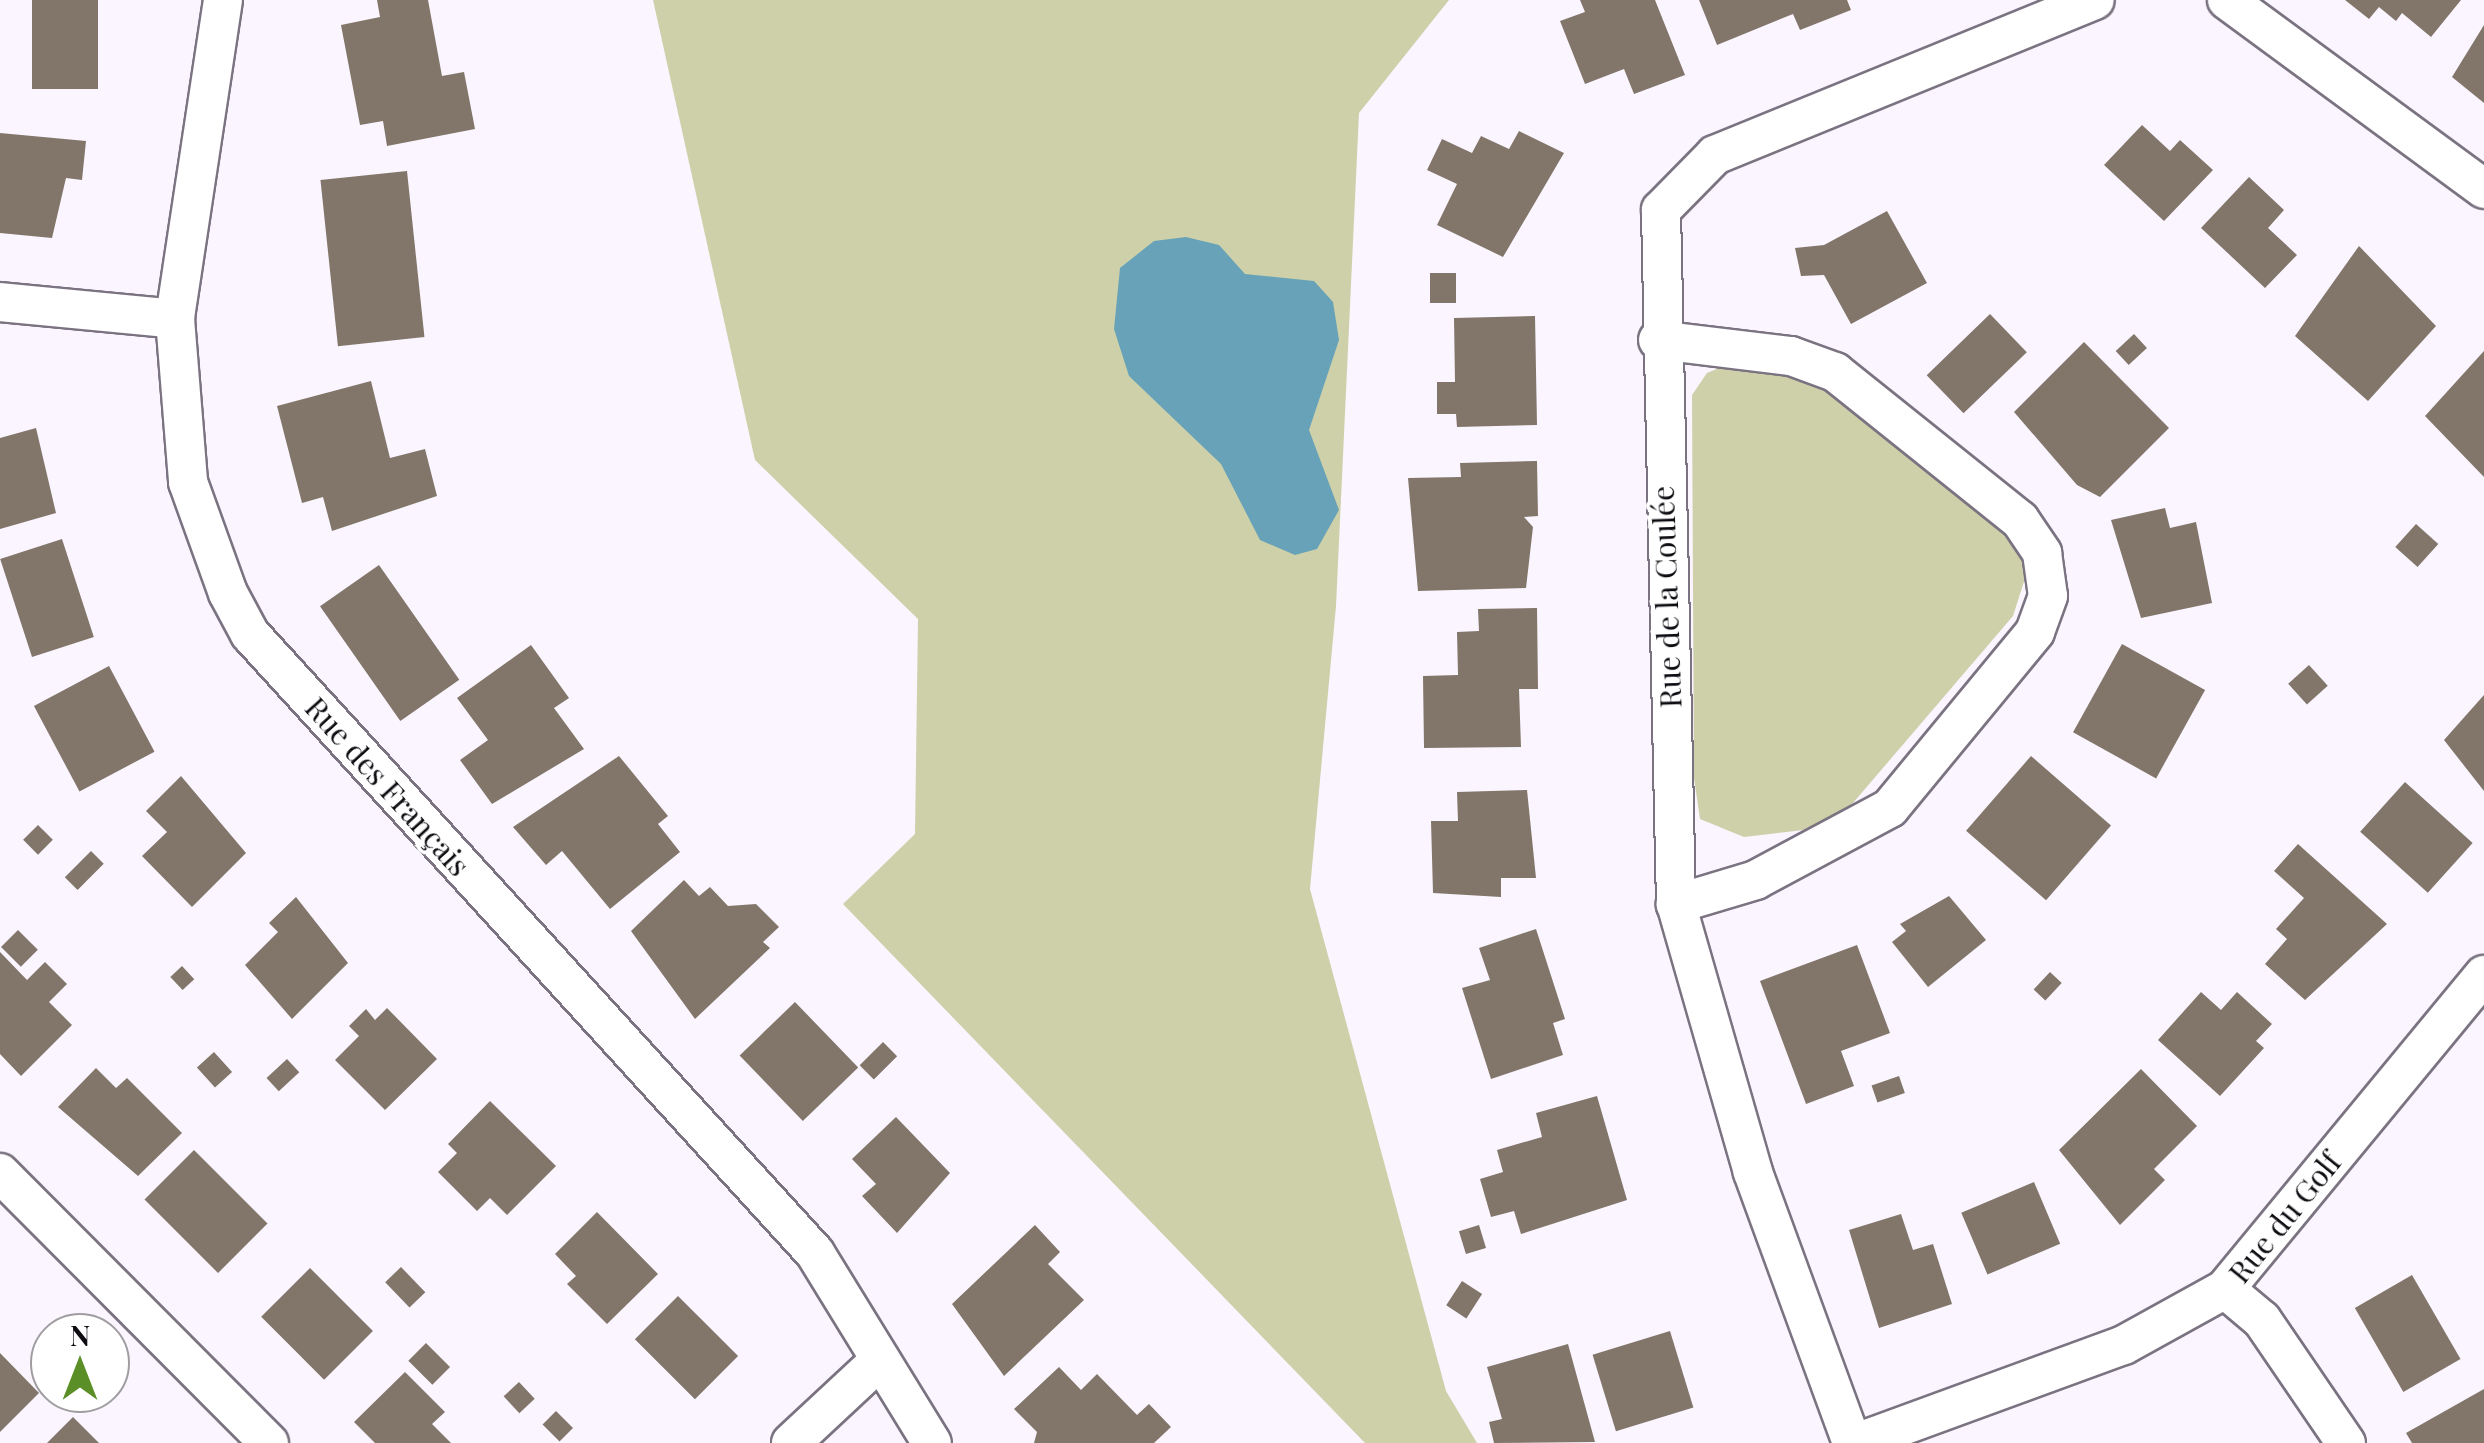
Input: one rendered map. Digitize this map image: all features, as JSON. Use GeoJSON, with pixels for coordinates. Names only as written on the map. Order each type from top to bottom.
{"type":"FeatureCollection","features":[{"type":"Feature","properties":{"kind":"street","name":"Rue des Français"},"geometry":{"type":"LineString","coordinates":[[223,0],[175,319],[188,482],[250,634],[814,1253],[932,1443]]}},
{"type":"Feature","properties":{"kind":"street","name":"Rue de la Coulée"},"geometry":{"type":"LineString","coordinates":[[1854,1443],[1753,1172],[1676,904],[1658,340],[1661,210],[1682,181],[1716,155],[2095,0]]}},
{"type":"Feature","properties":{"kind":"street"},"geometry":{"type":"LineString","coordinates":[[2227,0],[2484,190]]}},
{"type":"Feature","properties":{"kind":"street"},"geometry":{"type":"LineString","coordinates":[[0,302],[175,319]]}},
{"type":"Feature","properties":{"kind":"street"},"geometry":{"type":"LineString","coordinates":[[1658,340],[1776,354],[1835,372],[2020,520],[2042,553],[2048,596],[2035,632],[1890,808],[1756,880],[1676,904]]}},
{"type":"Feature","properties":{"kind":"street","name":"Rue du Golf"},"geometry":{"type":"LineString","coordinates":[[1854,1443],[2124,1345],[2225,1289],[2484,976]]}},
{"type":"Feature","properties":{"kind":"street"},"geometry":{"type":"LineString","coordinates":[[0,1173],[269,1443]]}},
{"type":"Feature","properties":{"kind":"street"},"geometry":{"type":"LineString","coordinates":[[2225,1289],[2262,1320],[2346,1443]]}},
{"type":"Feature","properties":{"kind":"street"},"geometry":{"type":"LineString","coordinates":[[791,1443],[880,1360]]}},
{"type":"Feature","properties":{"kind":"green space"},"geometry":{"type":"Polygon","coordinates":[[[653,0],[1449,0],[1359,113],[1336,606],[1310,889],[1446,1391],[1477,1443],[1365,1443],[843,904],[915,834],[918,619],[755,460],[653,0]]]}},
{"type":"Feature","properties":{"kind":"green space"},"geometry":{"type":"Polygon","coordinates":[[[1736,361],[1808,376],[1896,426],[2017,538],[2028,569],[2013,616],[1847,810],[1803,830],[1744,837],[1700,819],[1694,778],[1692,395],[1707,373],[1736,361]]]}},
{"type":"Feature","properties":{"kind":"water"},"geometry":{"type":"Polygon","coordinates":[[[1186,237],[1219,245],[1245,274],[1314,281],[1333,302],[1339,340],[1309,430],[1339,510],[1317,549],[1295,555],[1260,540],[1221,464],[1129,376],[1114,329],[1120,268],[1154,241],[1186,237]]]}},
{"type":"Feature","properties":{"kind":"building"},"geometry":{"type":"Polygon","coordinates":[[[32,0],[98,0],[98,89],[32,89],[32,0]]]}},
{"type":"Feature","properties":{"kind":"building"},"geometry":{"type":"Polygon","coordinates":[[[377,0],[428,0],[442,76],[464,72],[475,129],[387,146],[383,121],[360,125],[341,25],[380,17],[377,0]]]}},
{"type":"Feature","properties":{"kind":"building"},"geometry":{"type":"Polygon","coordinates":[[[1580,0],[1655,0],[1685,75],[1634,94],[1624,69],[1585,84],[1560,21],[1585,12],[1580,0]]]}},
{"type":"Feature","properties":{"kind":"building"},"geometry":{"type":"Polygon","coordinates":[[[1699,0],[1847,0],[1851,10],[1800,30],[1793,14],[1717,45],[1699,0]]]}},
{"type":"Feature","properties":{"kind":"building"},"geometry":{"type":"Polygon","coordinates":[[[2345,0],[2461,0],[2431,37],[2402,13],[2396,21],[2379,7],[2369,19],[2345,0]]]}},
{"type":"Feature","properties":{"kind":"building"},"geometry":{"type":"Polygon","coordinates":[[[2484,25],[2484,103],[2452,77],[2484,25]]]}},
{"type":"Feature","properties":{"kind":"building"},"geometry":{"type":"Polygon","coordinates":[[[2142,125],[2170,151],[2180,140],[2213,170],[2164,221],[2104,165],[2142,125]]]}},
{"type":"Feature","properties":{"kind":"building"},"geometry":{"type":"Polygon","coordinates":[[[1519,131],[1564,153],[1503,257],[1437,225],[1457,184],[1427,170],[1442,139],[1472,153],[1481,136],[1509,149],[1519,131]]]}},
{"type":"Feature","properties":{"kind":"building"},"geometry":{"type":"Polygon","coordinates":[[[0,133],[86,141],[82,180],[66,178],[52,238],[0,233],[0,133]]]}},
{"type":"Feature","properties":{"kind":"building"},"geometry":{"type":"Polygon","coordinates":[[[407,171],[424,337],[338,346],[320,180],[407,171]]]}},
{"type":"Feature","properties":{"kind":"building"},"geometry":{"type":"Polygon","coordinates":[[[2249,177],[2284,210],[2268,228],[2297,255],[2265,288],[2201,228],[2249,177]]]}},
{"type":"Feature","properties":{"kind":"building"},"geometry":{"type":"Polygon","coordinates":[[[1887,211],[1927,283],[1851,324],[1824,275],[1801,276],[1795,248],[1824,245],[1887,211]]]}},
{"type":"Feature","properties":{"kind":"building"},"geometry":{"type":"Polygon","coordinates":[[[2359,246],[2436,326],[2368,401],[2295,336],[2359,246]]]}},
{"type":"Feature","properties":{"kind":"building"},"geometry":{"type":"Polygon","coordinates":[[[1430,273],[1456,273],[1456,303],[1430,303],[1430,273]]]}},
{"type":"Feature","properties":{"kind":"building"},"geometry":{"type":"Polygon","coordinates":[[[1990,314],[2027,352],[1964,413],[1927,375],[1990,314]]]}},
{"type":"Feature","properties":{"kind":"building"},"geometry":{"type":"Polygon","coordinates":[[[1535,316],[1537,425],[1457,427],[1456,414],[1437,414],[1437,382],[1455,382],[1454,318],[1535,316]]]}},
{"type":"Feature","properties":{"kind":"building"},"geometry":{"type":"Polygon","coordinates":[[[2134,334],[2147,348],[2129,365],[2116,351],[2134,334]]]}},
{"type":"Feature","properties":{"kind":"building"},"geometry":{"type":"Polygon","coordinates":[[[2084,342],[2169,428],[2100,497],[2077,485],[2014,412],[2084,342]]]}},
{"type":"Feature","properties":{"kind":"building"},"geometry":{"type":"Polygon","coordinates":[[[2484,351],[2484,477],[2425,416],[2484,351]]]}},
{"type":"Feature","properties":{"kind":"building"},"geometry":{"type":"Polygon","coordinates":[[[371,381],[390,458],[425,449],[437,496],[332,531],[323,497],[302,503],[277,406],[371,381]]]}},
{"type":"Feature","properties":{"kind":"building"},"geometry":{"type":"Polygon","coordinates":[[[36,428],[56,513],[0,529],[0,438],[36,428]]]}},
{"type":"Feature","properties":{"kind":"building"},"geometry":{"type":"Polygon","coordinates":[[[1537,461],[1538,516],[1524,517],[1533,527],[1526,588],[1418,591],[1408,478],[1461,477],[1460,463],[1537,461]]]}},
{"type":"Feature","properties":{"kind":"building"},"geometry":{"type":"Polygon","coordinates":[[[2165,508],[2170,528],[2196,522],[2212,603],[2141,618],[2111,520],[2165,508]]]}},
{"type":"Feature","properties":{"kind":"building"},"geometry":{"type":"Polygon","coordinates":[[[2416,524],[2438,544],[2418,567],[2395,547],[2416,524]]]}},
{"type":"Feature","properties":{"kind":"building"},"geometry":{"type":"Polygon","coordinates":[[[62,539],[94,637],[32,657],[0,559],[62,539]]]}},
{"type":"Feature","properties":{"kind":"building"},"geometry":{"type":"Polygon","coordinates":[[[379,565],[459,680],[400,721],[320,606],[379,565]]]}},
{"type":"Feature","properties":{"kind":"building"},"geometry":{"type":"Polygon","coordinates":[[[1537,608],[1538,689],[1519,689],[1521,747],[1424,748],[1423,676],[1458,675],[1457,632],[1479,631],[1478,609],[1537,608]]]}},
{"type":"Feature","properties":{"kind":"building"},"geometry":{"type":"Polygon","coordinates":[[[2122,644],[2205,690],[2156,778],[2073,732],[2122,644]]]}},
{"type":"Feature","properties":{"kind":"building"},"geometry":{"type":"Polygon","coordinates":[[[531,645],[569,698],[554,708],[584,749],[492,804],[460,760],[488,740],[457,698],[531,645]]]}},
{"type":"Feature","properties":{"kind":"building"},"geometry":{"type":"Polygon","coordinates":[[[2309,665],[2328,686],[2307,705],[2288,684],[2309,665]]]}},
{"type":"Feature","properties":{"kind":"building"},"geometry":{"type":"Polygon","coordinates":[[[109,666],[155,752],[79,792],[34,706],[109,666]]]}},
{"type":"Feature","properties":{"kind":"building"},"geometry":{"type":"Polygon","coordinates":[[[2484,695],[2484,791],[2444,740],[2484,695]]]}},
{"type":"Feature","properties":{"kind":"building"},"geometry":{"type":"Polygon","coordinates":[[[619,756],[668,816],[658,824],[680,852],[610,909],[562,851],[546,865],[513,827],[619,756]]]}},
{"type":"Feature","properties":{"kind":"building"},"geometry":{"type":"Polygon","coordinates":[[[2031,756],[2111,826],[2046,900],[1966,831],[2031,756]]]}},
{"type":"Feature","properties":{"kind":"building"},"geometry":{"type":"Polygon","coordinates":[[[181,776],[246,853],[192,907],[142,856],[167,832],[146,811],[181,776]]]}},
{"type":"Feature","properties":{"kind":"building"},"geometry":{"type":"Polygon","coordinates":[[[2405,782],[2473,843],[2428,893],[2360,832],[2405,782]]]}},
{"type":"Feature","properties":{"kind":"building"},"geometry":{"type":"Polygon","coordinates":[[[1527,790],[1536,878],[1501,878],[1501,897],[1433,893],[1431,821],[1458,821],[1457,792],[1527,790]]]}},
{"type":"Feature","properties":{"kind":"building"},"geometry":{"type":"Polygon","coordinates":[[[38,825],[53,840],[38,855],[23,840],[38,825]]]}},
{"type":"Feature","properties":{"kind":"building"},"geometry":{"type":"Polygon","coordinates":[[[2298,844],[2387,924],[2305,1000],[2265,964],[2287,939],[2276,929],[2304,898],[2274,871],[2298,844]]]}},
{"type":"Feature","properties":{"kind":"building"},"geometry":{"type":"Polygon","coordinates":[[[91,851],[104,864],[78,890],[65,877],[91,851]]]}},
{"type":"Feature","properties":{"kind":"building"},"geometry":{"type":"Polygon","coordinates":[[[684,880],[699,896],[710,887],[728,906],[756,904],[779,927],[763,942],[770,948],[695,1019],[631,931],[684,880]]]}},
{"type":"Feature","properties":{"kind":"building"},"geometry":{"type":"Polygon","coordinates":[[[1949,896],[1986,940],[1928,987],[1892,942],[1906,931],[1900,924],[1949,896]]]}},
{"type":"Feature","properties":{"kind":"building"},"geometry":{"type":"Polygon","coordinates":[[[296,897],[348,963],[292,1019],[245,965],[278,932],[269,923],[296,897]]]}},
{"type":"Feature","properties":{"kind":"building"},"geometry":{"type":"Polygon","coordinates":[[[1536,929],[1565,1019],[1553,1023],[1563,1055],[1491,1079],[1462,988],[1490,980],[1479,948],[1536,929]]]}},
{"type":"Feature","properties":{"kind":"building"},"geometry":{"type":"Polygon","coordinates":[[[18,930],[38,950],[21,967],[1,947],[18,930]]]}},
{"type":"Feature","properties":{"kind":"building"},"geometry":{"type":"Polygon","coordinates":[[[1857,945],[1890,1033],[1841,1051],[1854,1086],[1806,1104],[1760,981],[1857,945]]]}},
{"type":"Feature","properties":{"kind":"building"},"geometry":{"type":"Polygon","coordinates":[[[0,952],[27,980],[45,962],[67,984],[49,1002],[72,1025],[21,1076],[0,1054],[0,952]]]}},
{"type":"Feature","properties":{"kind":"building"},"geometry":{"type":"Polygon","coordinates":[[[182,966],[194,979],[183,990],[170,977],[182,966]]]}},
{"type":"Feature","properties":{"kind":"building"},"geometry":{"type":"Polygon","coordinates":[[[2050,972],[2062,983],[2045,1000],[2034,990],[2050,972]]]}},
{"type":"Feature","properties":{"kind":"building"},"geometry":{"type":"Polygon","coordinates":[[[2201,992],[2221,1010],[2237,992],[2272,1024],[2256,1041],[2264,1048],[2220,1096],[2158,1040],[2201,992]]]}},
{"type":"Feature","properties":{"kind":"building"},"geometry":{"type":"Polygon","coordinates":[[[795,1002],[858,1067],[803,1121],[740,1055],[795,1002]]]}},
{"type":"Feature","properties":{"kind":"building"},"geometry":{"type":"Polygon","coordinates":[[[387,1008],[437,1059],[385,1110],[335,1060],[359,1036],[349,1026],[366,1009],[375,1020],[387,1008]]]}},
{"type":"Feature","properties":{"kind":"building"},"geometry":{"type":"Polygon","coordinates":[[[883,1042],[897,1056],[874,1079],[860,1065],[883,1042]]]}},
{"type":"Feature","properties":{"kind":"building"},"geometry":{"type":"Polygon","coordinates":[[[214,1052],[232,1072],[215,1087],[197,1067],[214,1052]]]}},
{"type":"Feature","properties":{"kind":"building"},"geometry":{"type":"Polygon","coordinates":[[[287,1059],[299,1072],[279,1091],[267,1078],[287,1059]]]}},
{"type":"Feature","properties":{"kind":"building"},"geometry":{"type":"Polygon","coordinates":[[[96,1068],[116,1088],[127,1078],[182,1133],[138,1176],[58,1107],[96,1068]]]}},
{"type":"Feature","properties":{"kind":"building"},"geometry":{"type":"Polygon","coordinates":[[[2141,1069],[2197,1126],[2154,1169],[2165,1180],[2120,1225],[2059,1150],[2141,1069]]]}},
{"type":"Feature","properties":{"kind":"building"},"geometry":{"type":"Polygon","coordinates":[[[1899,1076],[1905,1093],[1877,1102],[1872,1085],[1899,1076]]]}},
{"type":"Feature","properties":{"kind":"building"},"geometry":{"type":"Polygon","coordinates":[[[1597,1096],[1627,1200],[1521,1234],[1514,1211],[1491,1217],[1480,1179],[1503,1172],[1497,1150],[1542,1137],[1536,1113],[1597,1096]]]}},
{"type":"Feature","properties":{"kind":"building"},"geometry":{"type":"Polygon","coordinates":[[[490,1101],[556,1166],[507,1215],[490,1198],[477,1211],[438,1172],[457,1153],[448,1144],[490,1101]]]}},
{"type":"Feature","properties":{"kind":"building"},"geometry":{"type":"Polygon","coordinates":[[[896,1117],[950,1173],[897,1233],[862,1196],[876,1184],[852,1159],[896,1117]]]}},
{"type":"Feature","properties":{"kind":"building"},"geometry":{"type":"Polygon","coordinates":[[[194,1150],[268,1224],[218,1273],[145,1199],[194,1150]]]}},
{"type":"Feature","properties":{"kind":"building"},"geometry":{"type":"Polygon","coordinates":[[[2034,1182],[2060,1244],[1987,1275],[1961,1213],[2034,1182]]]}},
{"type":"Feature","properties":{"kind":"building"},"geometry":{"type":"Polygon","coordinates":[[[597,1212],[658,1274],[607,1324],[567,1284],[576,1276],[555,1254],[597,1212]]]}},
{"type":"Feature","properties":{"kind":"building"},"geometry":{"type":"Polygon","coordinates":[[[1901,1214],[1913,1250],[1933,1244],[1952,1304],[1879,1328],[1849,1230],[1901,1214]]]}},
{"type":"Feature","properties":{"kind":"building"},"geometry":{"type":"Polygon","coordinates":[[[1035,1225],[1060,1252],[1048,1264],[1084,1300],[1004,1376],[952,1304],[1035,1225]]]}},
{"type":"Feature","properties":{"kind":"building"},"geometry":{"type":"Polygon","coordinates":[[[1479,1225],[1486,1248],[1466,1254],[1459,1231],[1479,1225]]]}},
{"type":"Feature","properties":{"kind":"building"},"geometry":{"type":"Polygon","coordinates":[[[401,1267],[425,1292],[409,1307],[385,1282],[401,1267]]]}},
{"type":"Feature","properties":{"kind":"building"},"geometry":{"type":"Polygon","coordinates":[[[310,1268],[373,1331],[324,1380],[261,1317],[310,1268]]]}},
{"type":"Feature","properties":{"kind":"building"},"geometry":{"type":"Polygon","coordinates":[[[2412,1275],[2460,1359],[2403,1392],[2355,1308],[2412,1275]]]}},
{"type":"Feature","properties":{"kind":"building"},"geometry":{"type":"Polygon","coordinates":[[[1462,1281],[1482,1294],[1466,1318],[1446,1305],[1462,1281]]]}},
{"type":"Feature","properties":{"kind":"building"},"geometry":{"type":"Polygon","coordinates":[[[678,1296],[738,1356],[695,1399],[635,1339],[678,1296]]]}},
{"type":"Feature","properties":{"kind":"building"},"geometry":{"type":"Polygon","coordinates":[[[1670,1331],[1693,1408],[1616,1431],[1593,1355],[1670,1331]]]}},
{"type":"Feature","properties":{"kind":"building"},"geometry":{"type":"Polygon","coordinates":[[[426,1343],[450,1367],[432,1385],[408,1361],[426,1343]]]}},
{"type":"Feature","properties":{"kind":"building"},"geometry":{"type":"Polygon","coordinates":[[[1568,1344],[1595,1442],[1494,1443],[1489,1422],[1502,1419],[1487,1367],[1568,1344]]]}},
{"type":"Feature","properties":{"kind":"building"},"geometry":{"type":"Polygon","coordinates":[[[0,1353],[30,1384],[30,1402],[0,1432],[0,1353]]]}},
{"type":"Feature","properties":{"kind":"building"},"geometry":{"type":"Polygon","coordinates":[[[1059,1367],[1081,1390],[1097,1374],[1137,1415],[1149,1404],[1171,1427],[1154,1443],[1034,1443],[1037,1432],[1014,1409],[1059,1367]]]}},
{"type":"Feature","properties":{"kind":"building"},"geometry":{"type":"Polygon","coordinates":[[[405,1372],[445,1412],[432,1424],[451,1443],[375,1443],[354,1422],[405,1372]]]}},
{"type":"Feature","properties":{"kind":"building"},"geometry":{"type":"Polygon","coordinates":[[[519,1382],[535,1399],[519,1413],[504,1396],[519,1382]]]}},
{"type":"Feature","properties":{"kind":"building"},"geometry":{"type":"Polygon","coordinates":[[[2484,1389],[2484,1443],[2412,1443],[2406,1433],[2484,1389]]]}},
{"type":"Feature","properties":{"kind":"building"},"geometry":{"type":"Polygon","coordinates":[[[556,1411],[573,1428],[560,1441],[543,1424],[556,1411]]]}},
{"type":"Feature","properties":{"kind":"building"},"geometry":{"type":"Polygon","coordinates":[[[73,1417],[99,1443],[47,1443],[73,1417]]]}}]}
